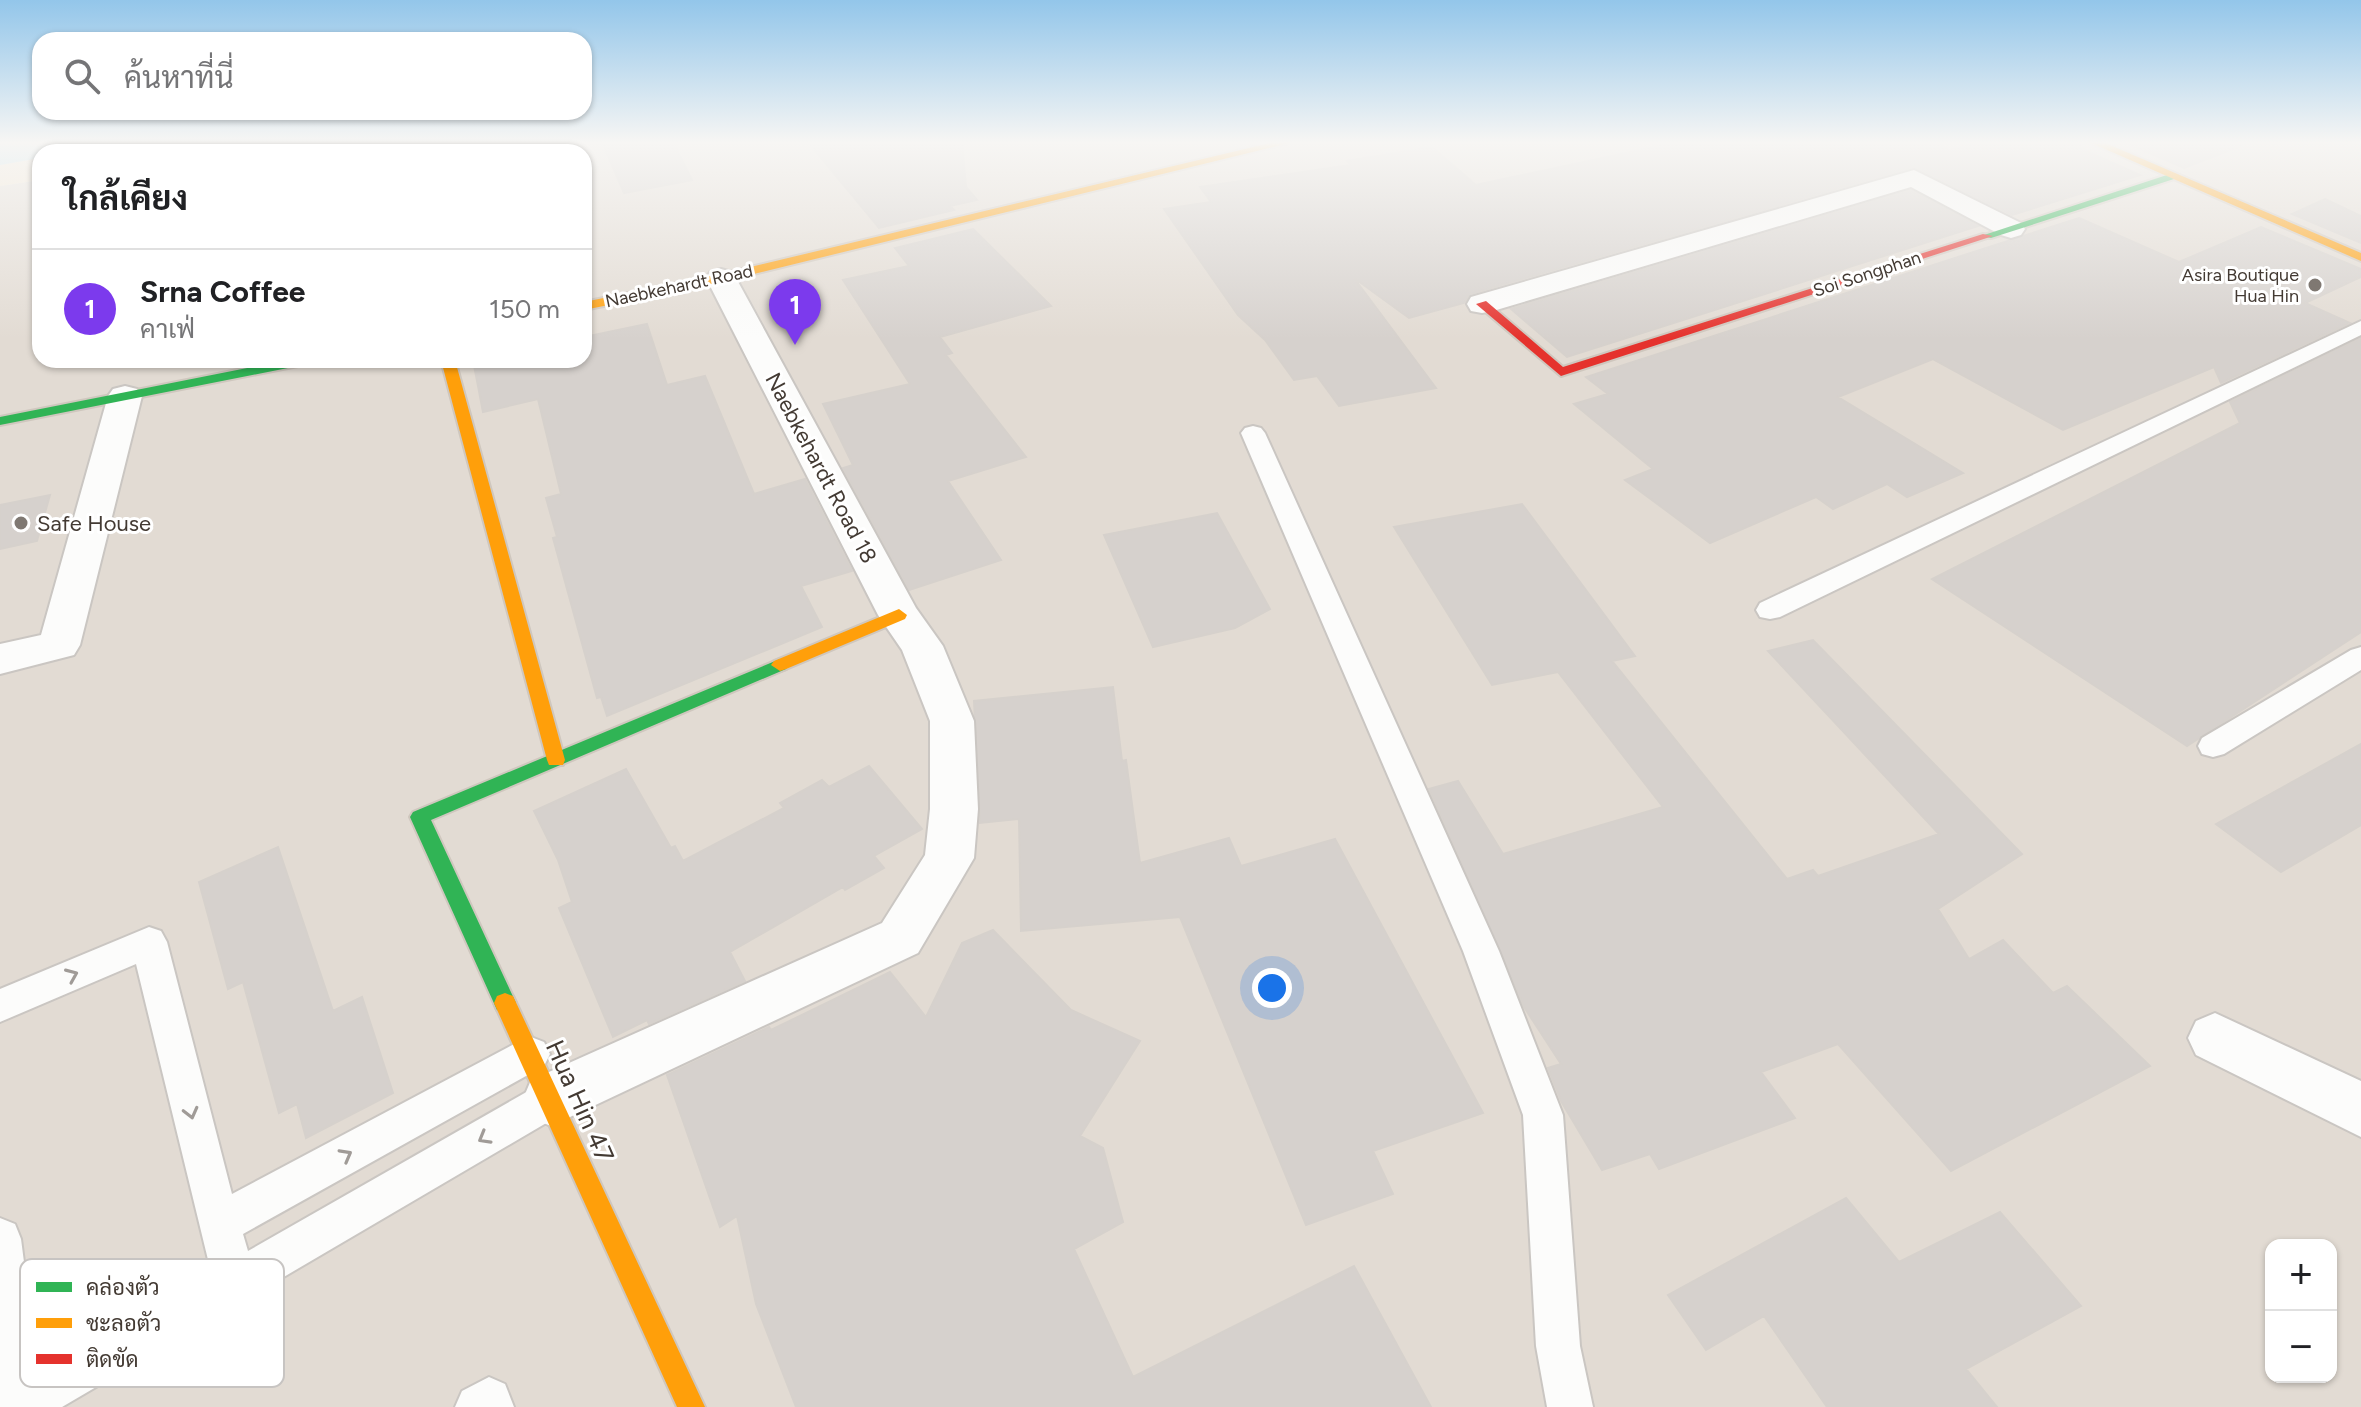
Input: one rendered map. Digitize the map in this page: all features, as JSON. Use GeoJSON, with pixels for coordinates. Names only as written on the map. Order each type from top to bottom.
{"type":"FeatureCollection","features":[{"type":"Feature","properties":{"kind":"street","name":"Naebkehardt Road"},"geometry":{"type":"LineString","coordinates":[[592,304],[721,278],[1014,208]]}},
{"type":"Feature","properties":{"kind":"street"},"geometry":{"type":"LineString","coordinates":[[1482,304],[1812,208]]}},
{"type":"Feature","properties":{"kind":"street"},"geometry":{"type":"LineString","coordinates":[[1970,208],[2011,229]]}},
{"type":"Feature","properties":{"kind":"street","name":"Soi Songphan"},"geometry":{"type":"LineString","coordinates":[[1482,304],[1561,372],[2076,208]]}},
{"type":"Feature","properties":{"kind":"street"},"geometry":{"type":"LineString","coordinates":[[2246,208],[2361,257]]}},
{"type":"Feature","properties":{"kind":"street","name":"Naebkehardt Road 18"},"geometry":{"type":"LineString","coordinates":[[551,1099],[900,938],[949,858],[954,809],[952,721],[922,646],[899,615],[721,278]]}},
{"type":"Feature","properties":{"kind":"street"},"geometry":{"type":"LineString","coordinates":[[0,421],[267,368]]}},
{"type":"Feature","properties":{"kind":"street"},"geometry":{"type":"LineString","coordinates":[[450,368],[556,760],[899,615]]}},
{"type":"Feature","properties":{"kind":"street"},"geometry":{"type":"LineString","coordinates":[[0,659],[59,645],[125,396]]}},
{"type":"Feature","properties":{"kind":"street","name":"Hua Hin 47"},"geometry":{"type":"LineString","coordinates":[[556,760],[420,817],[691,1407]]}},
{"type":"Feature","properties":{"kind":"street"},"geometry":{"type":"LineString","coordinates":[[2215,1038],[2361,1110]]}},
{"type":"Feature","properties":{"kind":"lane"},"geometry":{"type":"LineString","coordinates":[[1770,610],[2361,327]]}},
{"type":"Feature","properties":{"kind":"lane"},"geometry":{"type":"LineString","coordinates":[[1253,433],[1481,951],[1543,1115],[1558,1346],[1570,1407]]}},
{"type":"Feature","properties":{"kind":"lane"},"geometry":{"type":"LineString","coordinates":[[2213,746],[2361,657]]}},
{"type":"Feature","properties":{"kind":"lane"},"geometry":{"type":"LineString","coordinates":[[0,1006],[149,942],[229,1259]]}},
{"type":"Feature","properties":{"kind":"lane"},"geometry":{"type":"LineString","coordinates":[[219,1224],[531,1054]]}},
{"type":"Feature","properties":{"kind":"lane"},"geometry":{"type":"LineString","coordinates":[[275,1259],[551,1099]]}},
{"type":"Feature","properties":{"kind":"lane"},"geometry":{"type":"LineString","coordinates":[[0,1239],[20,1406],[53,1387]]}},
{"type":"Feature","properties":{"kind":"lane"},"geometry":{"type":"LineString","coordinates":[[478,1407],[489,1400],[491,1407]]}},
{"type":"Feature","properties":{"kind":"shaded area"},"geometry":{"type":"Polygon","coordinates":[[[0,208],[32,208],[32,368],[592,368],[592,208],[2361,208],[2361,1407],[0,1407],[0,208]]]}},
{"type":"Feature","properties":{"kind":"building"},"geometry":{"type":"Polygon","coordinates":[[[862,208],[954,210],[879,228],[862,208]]]}},
{"type":"Feature","properties":{"kind":"building"},"geometry":{"type":"Polygon","coordinates":[[[1771,208],[1470,294],[1464,303],[1409,318],[1354,278],[1436,388],[1339,406],[1317,376],[1294,380],[1265,340],[1238,315],[1164,209],[1771,208]]]}},
{"type":"Feature","properties":{"kind":"building"},"geometry":{"type":"Polygon","coordinates":[[[1852,208],[1944,208],[1978,226],[1567,357],[1511,309],[1852,208]]]}},
{"type":"Feature","properties":{"kind":"building"},"geometry":{"type":"Polygon","coordinates":[[[1997,208],[2035,208],[2012,215],[1997,208]]]}},
{"type":"Feature","properties":{"kind":"building"},"geometry":{"type":"Polygon","coordinates":[[[2306,208],[2343,208],[2361,216],[2361,243],[2292,214],[2306,208]]]}},
{"type":"Feature","properties":{"kind":"building"},"geometry":{"type":"Polygon","coordinates":[[[2079,218],[2179,262],[2261,227],[2361,269],[2361,277],[2305,303],[2350,323],[2221,383],[2214,367],[2063,430],[1933,359],[1838,397],[1963,473],[1907,497],[1887,484],[1833,509],[1816,497],[1710,543],[1625,480],[1653,469],[1574,404],[1608,394],[1586,377],[2079,218]]]}},
{"type":"Feature","properties":{"kind":"building"},"geometry":{"type":"Polygon","coordinates":[[[973,229],[1051,306],[940,337],[952,353],[946,355],[1026,457],[948,481],[1001,560],[909,590],[843,468],[853,465],[823,404],[910,384],[843,280],[909,266],[895,248],[973,229]]]}},
{"type":"Feature","properties":{"kind":"building"},"geometry":{"type":"Polygon","coordinates":[[[647,324],[667,385],[705,376],[754,494],[805,479],[852,571],[801,586],[822,627],[607,716],[601,697],[597,698],[553,538],[557,537],[546,498],[561,494],[538,399],[483,412],[475,368],[592,368],[592,335],[647,324]]]}},
{"type":"Feature","properties":{"kind":"building"},"geometry":{"type":"Polygon","coordinates":[[[2361,338],[2361,632],[2187,746],[1932,579],[2240,423],[2230,402],[2361,338]]]}},
{"type":"Feature","properties":{"kind":"building","name":"Safe House"},"geometry":{"type":"Polygon","coordinates":[[[50,495],[37,541],[0,549],[0,505],[50,495]]]}},
{"type":"Feature","properties":{"kind":"building"},"geometry":{"type":"Polygon","coordinates":[[[1522,504],[1635,656],[1612,661],[1787,879],[1813,870],[1818,876],[1939,834],[1768,651],[1813,640],[2022,854],[1938,909],[1969,959],[2003,940],[2053,993],[2067,986],[2150,1066],[1951,1171],[1838,1044],[1761,1072],[1795,1118],[1659,1169],[1650,1154],[1602,1170],[1561,1101],[1548,1068],[1561,1064],[1524,1007],[1429,789],[1458,781],[1503,854],[1663,807],[1558,672],[1492,685],[1394,527],[1522,504]]]}},
{"type":"Feature","properties":{"kind":"building"},"geometry":{"type":"Polygon","coordinates":[[[1217,513],[1270,609],[1235,628],[1153,647],[1104,535],[1217,513]]]}},
{"type":"Feature","properties":{"kind":"building"},"geometry":{"type":"Polygon","coordinates":[[[1113,687],[1140,863],[1229,838],[1241,866],[1335,839],[1483,1113],[1373,1151],[1393,1194],[1306,1225],[1180,917],[1021,931],[1019,819],[980,823],[974,701],[1113,687]]]}},
{"type":"Feature","properties":{"kind":"building"},"geometry":{"type":"Polygon","coordinates":[[[2361,744],[2361,825],[2281,872],[2216,824],[2361,744]]]}},
{"type":"Feature","properties":{"kind":"building"},"geometry":{"type":"Polygon","coordinates":[[[869,766],[922,829],[874,856],[884,868],[845,890],[843,887],[730,952],[745,981],[613,1037],[559,908],[572,902],[558,860],[534,811],[626,769],[671,848],[675,846],[683,861],[784,808],[780,803],[822,780],[829,787],[869,766]]]}},
{"type":"Feature","properties":{"kind":"building"},"geometry":{"type":"Polygon","coordinates":[[[278,847],[333,1011],[362,997],[393,1093],[306,1138],[297,1104],[279,1113],[243,982],[228,989],[199,882],[278,847]]]}},
{"type":"Feature","properties":{"kind":"building"},"geometry":{"type":"Polygon","coordinates":[[[993,930],[1071,1010],[1140,1041],[1080,1136],[1103,1148],[1123,1222],[1074,1249],[1133,1377],[1354,1266],[1431,1407],[796,1407],[756,1304],[737,1216],[720,1227],[667,1075],[769,1027],[771,1030],[890,972],[926,1017],[962,943],[993,930]]]}},
{"type":"Feature","properties":{"kind":"building"},"geometry":{"type":"Polygon","coordinates":[[[1846,1198],[1899,1262],[2000,1212],[2081,1306],[1966,1369],[1997,1407],[1827,1407],[1764,1316],[1706,1350],[1668,1295],[1846,1198]]]}},
{"type":"Feature","properties":{"kind":"traffic: fast"},"geometry":{"type":"LineString","coordinates":[[1987,236],[2075,208]]}},
{"type":"Feature","properties":{"kind":"traffic: fast"},"geometry":{"type":"LineString","coordinates":[[0,421],[268,368]]}},
{"type":"Feature","properties":{"kind":"traffic: fast"},"geometry":{"type":"LineString","coordinates":[[505,1003],[420,817],[780,665]]}},
{"type":"Feature","properties":{"kind":"traffic: slow"},"geometry":{"type":"LineString","coordinates":[[592,304],[721,278],[1014,208]]}},
{"type":"Feature","properties":{"kind":"traffic: slow"},"geometry":{"type":"LineString","coordinates":[[2246,208],[2361,257]]}},
{"type":"Feature","properties":{"kind":"traffic: slow"},"geometry":{"type":"LineString","coordinates":[[450,368],[556,760]]}},
{"type":"Feature","properties":{"kind":"traffic: slow"},"geometry":{"type":"LineString","coordinates":[[780,665],[899,615]]}},
{"type":"Feature","properties":{"kind":"traffic: slow"},"geometry":{"type":"LineString","coordinates":[[505,1003],[691,1407]]}},
{"type":"Feature","properties":{"kind":"traffic: jam"},"geometry":{"type":"LineString","coordinates":[[1482,304],[1561,372],[1987,236]]}},
{"type":"Feature","properties":{"kind":"place","name":"Asira Boutique Hua Hin"},"geometry":{"type":"Point","coordinates":[2315,285]}},
{"type":"Feature","properties":{"kind":"place","name":"Srna Coffee"},"geometry":{"type":"Point","coordinates":[795,345]}},
{"type":"Feature","properties":{"kind":"place","name":"Safe House"},"geometry":{"type":"Point","coordinates":[21,523]}}]}
